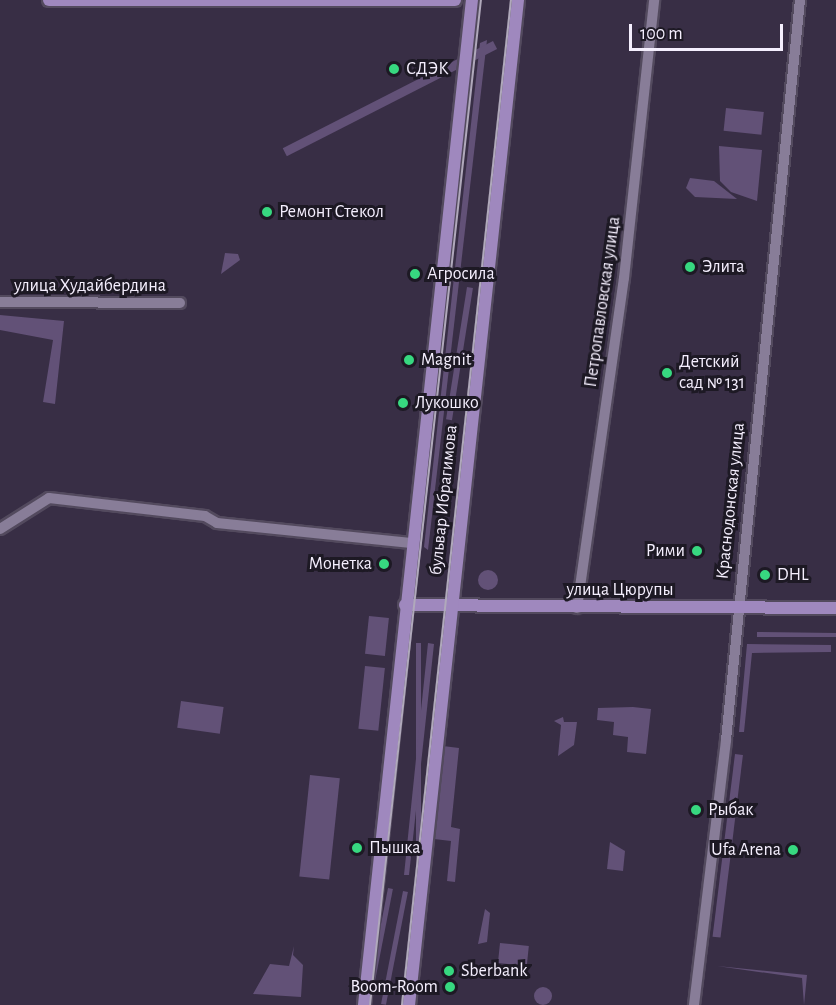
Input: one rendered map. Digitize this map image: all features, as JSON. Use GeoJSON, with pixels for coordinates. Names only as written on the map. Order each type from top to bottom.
{"type":"FeatureCollection","features":[{"type":"Feature","properties":{"kind":"main road"},"geometry":{"type":"LineString","coordinates":[[49,0],[454,0]]}},
{"type":"Feature","properties":{"kind":"main road","name":"бульвар Ибрагимова"},"geometry":{"type":"LineString","coordinates":[[364,1005],[411,543],[472,0]]}},
{"type":"Feature","properties":{"kind":"main road","name":"бульвар Ибрагимова"},"geometry":{"type":"LineString","coordinates":[[409,1005],[450,609],[518,0]]}},
{"type":"Feature","properties":{"kind":"main road","name":"улица Цюрупы"},"geometry":{"type":"LineString","coordinates":[[405,606],[450,609],[836,608]]}},
{"type":"Feature","properties":{"kind":"street","name":"Петропавловская улица"},"geometry":{"type":"LineString","coordinates":[[577,608],[624,278],[654,0]]}},
{"type":"Feature","properties":{"kind":"street","name":"Краснодонская улица"},"geometry":{"type":"LineString","coordinates":[[694,1005],[800,0]]}},
{"type":"Feature","properties":{"kind":"street","name":"улица Худайбердина"},"geometry":{"type":"LineString","coordinates":[[0,302],[180,303]]}},
{"type":"Feature","properties":{"kind":"street"},"geometry":{"type":"LineString","coordinates":[[0,529],[49,498],[205,516],[217,523],[411,543]]}},
{"type":"Feature","properties":{"kind":"shaded area"},"geometry":{"type":"Polygon","coordinates":[[[487,40],[428,550],[424,547],[480,43],[487,40]]]}},
{"type":"Feature","properties":{"kind":"shaded area"},"geometry":{"type":"Polygon","coordinates":[[[493,41],[497,49],[287,156],[283,148],[493,41]]]}},
{"type":"Feature","properties":{"kind":"shaded area"},"geometry":{"type":"Polygon","coordinates":[[[726,108],[764,112],[761,135],[724,131],[726,108]]]}},
{"type":"Feature","properties":{"kind":"shaded area"},"geometry":{"type":"Polygon","coordinates":[[[719,146],[762,150],[757,201],[731,192],[720,181],[719,146]]]}},
{"type":"Feature","properties":{"kind":"shaded area"},"geometry":{"type":"Polygon","coordinates":[[[690,178],[714,181],[737,199],[695,197],[686,188],[690,178]]]}},
{"type":"Feature","properties":{"kind":"shaded area"},"geometry":{"type":"Polygon","coordinates":[[[225,253],[238,254],[240,260],[221,274],[225,253]]]}},
{"type":"Feature","properties":{"kind":"shaded area"},"geometry":{"type":"Polygon","coordinates":[[[467,287],[473,288],[452,420],[446,419],[467,287]]]}},
{"type":"Feature","properties":{"kind":"shaded area"},"geometry":{"type":"Polygon","coordinates":[[[0,315],[64,321],[55,404],[43,402],[53,340],[0,330],[0,315]]]}},
{"type":"Feature","properties":{"kind":"shaded area"},"geometry":{"type":"Polygon","coordinates":[[[450,441],[455,442],[443,547],[438,553],[450,441]]]}},
{"type":"Feature","properties":{"kind":"shaded area"},"geometry":{"type":"Polygon","coordinates":[[[488,570],[495,573],[498,580],[495,587],[488,590],[481,587],[478,580],[481,573],[488,570]]]}},
{"type":"Feature","properties":{"kind":"shaded area"},"geometry":{"type":"Polygon","coordinates":[[[369,616],[389,618],[385,656],[365,654],[369,616]]]}},
{"type":"Feature","properties":{"kind":"shaded area"},"geometry":{"type":"Polygon","coordinates":[[[757,632],[836,633],[836,637],[757,637],[757,632]]]}},
{"type":"Feature","properties":{"kind":"shaded area"},"geometry":{"type":"Polygon","coordinates":[[[416,643],[421,643],[421,865],[416,865],[416,643]]]}},
{"type":"Feature","properties":{"kind":"shaded area"},"geometry":{"type":"Polygon","coordinates":[[[428,643],[434,644],[409,875],[404,875],[428,643]]]}},
{"type":"Feature","properties":{"kind":"shaded area"},"geometry":{"type":"Polygon","coordinates":[[[747,644],[831,645],[831,652],[752,653],[744,732],[739,732],[747,644]]]}},
{"type":"Feature","properties":{"kind":"shaded area"},"geometry":{"type":"Polygon","coordinates":[[[365,666],[385,668],[378,731],[358,729],[365,666]]]}},
{"type":"Feature","properties":{"kind":"shaded area"},"geometry":{"type":"Polygon","coordinates":[[[181,701],[224,707],[220,734],[177,728],[181,701]]]}},
{"type":"Feature","properties":{"kind":"shaded area"},"geometry":{"type":"Polygon","coordinates":[[[598,708],[651,709],[646,754],[627,752],[628,737],[613,735],[614,722],[597,720],[598,708]]]}},
{"type":"Feature","properties":{"kind":"shaded area"},"geometry":{"type":"Polygon","coordinates":[[[563,717],[564,722],[577,722],[574,745],[558,756],[561,725],[554,721],[563,717]]]}},
{"type":"Feature","properties":{"kind":"shaded area"},"geometry":{"type":"Polygon","coordinates":[[[443,746],[459,748],[451,827],[460,829],[455,882],[447,881],[451,841],[434,839],[443,746]]]}},
{"type":"Feature","properties":{"kind":"shaded area"},"geometry":{"type":"Polygon","coordinates":[[[735,754],[743,755],[721,938],[713,937],[735,754]]]}},
{"type":"Feature","properties":{"kind":"shaded area"},"geometry":{"type":"Polygon","coordinates":[[[310,775],[340,778],[329,880],[299,876],[310,775]]]}},
{"type":"Feature","properties":{"kind":"shaded area"},"geometry":{"type":"Polygon","coordinates":[[[610,842],[625,851],[623,871],[607,869],[610,842]]]}},
{"type":"Feature","properties":{"kind":"shaded area"},"geometry":{"type":"Polygon","coordinates":[[[388,888],[393,889],[370,1005],[365,1004],[388,888]]]}},
{"type":"Feature","properties":{"kind":"shaded area"},"geometry":{"type":"Polygon","coordinates":[[[403,891],[408,892],[386,1005],[381,1004],[403,891]]]}},
{"type":"Feature","properties":{"kind":"shaded area"},"geometry":{"type":"Polygon","coordinates":[[[485,909],[490,913],[487,942],[478,944],[485,909]]]}},
{"type":"Feature","properties":{"kind":"shaded area"},"geometry":{"type":"Polygon","coordinates":[[[500,943],[529,946],[527,966],[498,963],[500,943]]]}},
{"type":"Feature","properties":{"kind":"shaded area"},"geometry":{"type":"Polygon","coordinates":[[[294,946],[293,955],[303,965],[301,997],[253,994],[270,964],[289,966],[294,946]]]}},
{"type":"Feature","properties":{"kind":"shaded area"},"geometry":{"type":"Polygon","coordinates":[[[717,966],[807,975],[804,1005],[802,978],[717,966]]]}},
{"type":"Feature","properties":{"kind":"shaded area"},"geometry":{"type":"Polygon","coordinates":[[[539,987],[547,987],[552,992],[550,1003],[539,1005],[534,1000],[534,992],[539,987]]]}},
{"type":"Feature","properties":{"kind":"tram line"},"geometry":{"type":"LineString","coordinates":[[370,1005],[481,0]]}},
{"type":"Feature","properties":{"kind":"tram line"},"geometry":{"type":"LineString","coordinates":[[402,1005],[511,0]]}},
{"type":"Feature","properties":{"kind":"place","name":"СДЭК"},"geometry":{"type":"Point","coordinates":[394,69]}},
{"type":"Feature","properties":{"kind":"place","name":"Ремонт Стекол"},"geometry":{"type":"Point","coordinates":[267,212]}},
{"type":"Feature","properties":{"kind":"place","name":"Элита"},"geometry":{"type":"Point","coordinates":[690,267]}},
{"type":"Feature","properties":{"kind":"place","name":"Агросила"},"geometry":{"type":"Point","coordinates":[415,274]}},
{"type":"Feature","properties":{"kind":"place","name":"Magnit"},"geometry":{"type":"Point","coordinates":[409,360]}},
{"type":"Feature","properties":{"kind":"place","name":"Детский сад № 131"},"geometry":{"type":"Point","coordinates":[667,373]}},
{"type":"Feature","properties":{"kind":"place","name":"Лукошко"},"geometry":{"type":"Point","coordinates":[403,403]}},
{"type":"Feature","properties":{"kind":"place","name":"Рими"},"geometry":{"type":"Point","coordinates":[697,551]}},
{"type":"Feature","properties":{"kind":"place","name":"Монетка"},"geometry":{"type":"Point","coordinates":[384,564]}},
{"type":"Feature","properties":{"kind":"place","name":"DHL"},"geometry":{"type":"Point","coordinates":[765,575]}},
{"type":"Feature","properties":{"kind":"place","name":"Рыбак"},"geometry":{"type":"Point","coordinates":[696,810]}},
{"type":"Feature","properties":{"kind":"place","name":"Пышка"},"geometry":{"type":"Point","coordinates":[357,848]}},
{"type":"Feature","properties":{"kind":"place","name":"Ufa Arena"},"geometry":{"type":"Point","coordinates":[793,850]}},
{"type":"Feature","properties":{"kind":"place","name":"Sberbank"},"geometry":{"type":"Point","coordinates":[449,971]}},
{"type":"Feature","properties":{"kind":"place","name":"Boom-Room"},"geometry":{"type":"Point","coordinates":[450,987]}}]}
